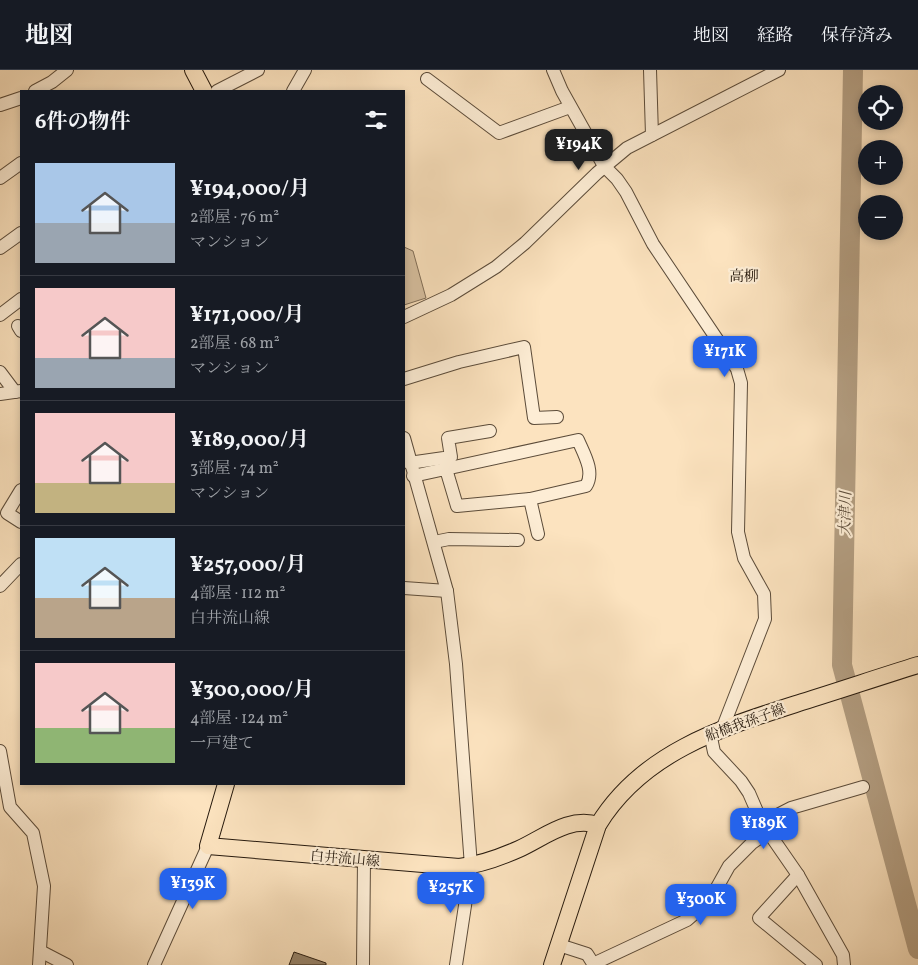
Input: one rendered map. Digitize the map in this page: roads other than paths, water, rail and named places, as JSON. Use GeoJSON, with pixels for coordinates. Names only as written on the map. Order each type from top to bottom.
{"type":"FeatureCollection","features":[{"type":"Feature","properties":{"kind":"main road"},"geometry":{"type":"LineString","coordinates":[[193,70],[203,90]]}},
{"type":"Feature","properties":{"kind":"main road","name":"船橋我孫子線"},"geometry":{"type":"LineString","coordinates":[[552,965],[598,825],[610,806],[637,778],[665,756],[716,730],[918,665]]}},
{"type":"Feature","properties":{"kind":"main road"},"geometry":{"type":"LineString","coordinates":[[208,846],[226,785]]}},
{"type":"Feature","properties":{"kind":"main road","name":"白井流山線"},"geometry":{"type":"LineString","coordinates":[[208,846],[459,867],[471,866],[519,849],[571,824],[587,821],[598,825]]}},
{"type":"Feature","properties":{"kind":"street"},"geometry":{"type":"LineString","coordinates":[[36,90],[52,82],[67,70]]}},
{"type":"Feature","properties":{"kind":"street"},"geometry":{"type":"LineString","coordinates":[[219,90],[258,70]]}},
{"type":"Feature","properties":{"kind":"street"},"geometry":{"type":"LineString","coordinates":[[295,90],[305,70]]}},
{"type":"Feature","properties":{"kind":"street"},"geometry":{"type":"LineString","coordinates":[[553,70],[570,107],[604,166],[621,185],[653,244],[730,357],[741,383],[738,532],[740,548],[764,594],[765,607],[761,632],[716,730],[714,752],[742,781],[765,827],[798,875],[842,955],[844,965]]}},
{"type":"Feature","properties":{"kind":"street"},"geometry":{"type":"LineString","coordinates":[[650,70],[652,135]]}},
{"type":"Feature","properties":{"kind":"street"},"geometry":{"type":"LineString","coordinates":[[405,317],[452,295],[496,267],[525,243],[604,166],[627,148],[778,70]]}},
{"type":"Feature","properties":{"kind":"street"},"geometry":{"type":"LineString","coordinates":[[427,79],[499,133],[570,107]]}},
{"type":"Feature","properties":{"kind":"street"},"geometry":{"type":"LineString","coordinates":[[0,105],[20,98]]}},
{"type":"Feature","properties":{"kind":"street"},"geometry":{"type":"LineString","coordinates":[[0,178],[20,164]]}},
{"type":"Feature","properties":{"kind":"street"},"geometry":{"type":"LineString","coordinates":[[0,248],[20,234]]}},
{"type":"Feature","properties":{"kind":"street"},"geometry":{"type":"LineString","coordinates":[[0,315],[20,301]]}},
{"type":"Feature","properties":{"kind":"street"},"geometry":{"type":"LineString","coordinates":[[405,379],[459,362],[524,347],[534,418],[557,417]]}},
{"type":"Feature","properties":{"kind":"street"},"geometry":{"type":"LineString","coordinates":[[0,372],[18,391]]}},
{"type":"Feature","properties":{"kind":"street"},"geometry":{"type":"LineString","coordinates":[[0,394],[18,391]]}},
{"type":"Feature","properties":{"kind":"street"},"geometry":{"type":"LineString","coordinates":[[408,464],[451,457],[448,438],[490,431]]}},
{"type":"Feature","properties":{"kind":"street"},"geometry":{"type":"LineString","coordinates":[[408,464],[446,469],[578,440],[588,463],[590,481],[586,486],[530,498],[457,506],[446,469]]}},
{"type":"Feature","properties":{"kind":"street"},"geometry":{"type":"LineString","coordinates":[[405,444],[408,464],[434,542],[447,591],[456,664],[471,866],[456,965]]}},
{"type":"Feature","properties":{"kind":"street"},"geometry":{"type":"LineString","coordinates":[[20,492],[7,513],[20,521]]}},
{"type":"Feature","properties":{"kind":"street"},"geometry":{"type":"LineString","coordinates":[[530,498],[538,534]]}},
{"type":"Feature","properties":{"kind":"street"},"geometry":{"type":"LineString","coordinates":[[434,542],[449,539],[518,540]]}},
{"type":"Feature","properties":{"kind":"street"},"geometry":{"type":"LineString","coordinates":[[0,586],[19,571]]}},
{"type":"Feature","properties":{"kind":"street"},"geometry":{"type":"LineString","coordinates":[[405,588],[447,591]]}},
{"type":"Feature","properties":{"kind":"street"},"geometry":{"type":"LineString","coordinates":[[0,751],[10,807],[33,833],[44,886],[39,965]]}},
{"type":"Feature","properties":{"kind":"street"},"geometry":{"type":"LineString","coordinates":[[559,945],[587,954],[593,964],[688,920],[710,900],[729,866],[752,844],[765,827],[791,808],[863,787]]}},
{"type":"Feature","properties":{"kind":"street"},"geometry":{"type":"LineString","coordinates":[[154,965],[208,846]]}},
{"type":"Feature","properties":{"kind":"street"},"geometry":{"type":"LineString","coordinates":[[363,965],[364,859]]}},
{"type":"Feature","properties":{"kind":"street"},"geometry":{"type":"LineString","coordinates":[[798,875],[759,918],[816,965]]}},
{"type":"Feature","properties":{"kind":"street"},"geometry":{"type":"LineString","coordinates":[[40,951],[67,965]]}},
{"type":"Feature","properties":{"kind":"waterway","name":"大津川"},"geometry":{"type":"LineString","coordinates":[[853,70],[842,665],[918,949]]}},
{"type":"Feature","properties":{"kind":"district","name":"高柳"},"geometry":{"type":"Point","coordinates":[744,276]}}]}
